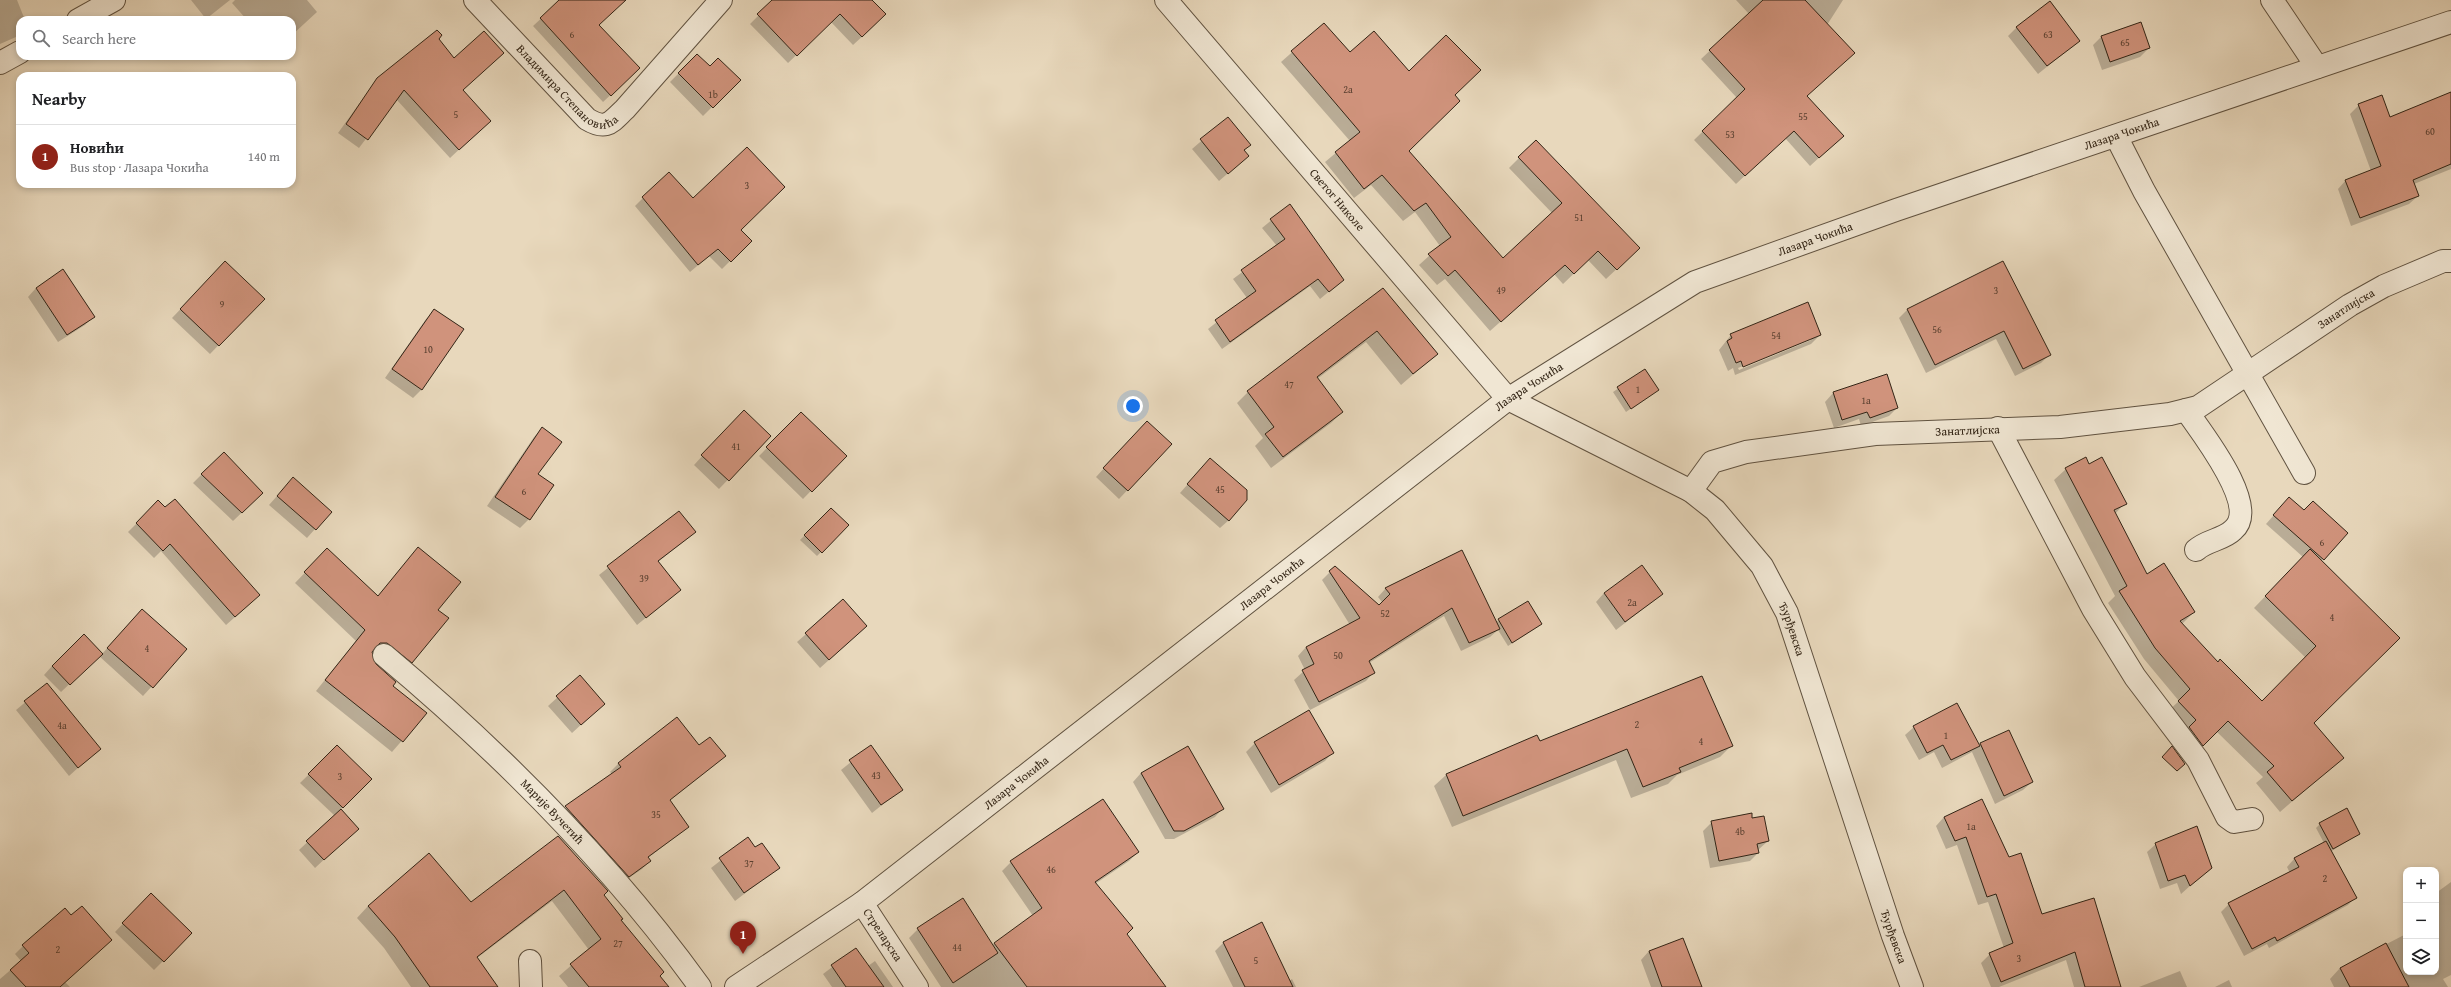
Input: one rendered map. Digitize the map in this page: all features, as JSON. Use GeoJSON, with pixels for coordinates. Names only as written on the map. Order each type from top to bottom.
{"type":"FeatureCollection","features":[{"type":"Feature","properties":{"kind":"street"},"geometry":{"type":"LineString","coordinates":[[85,16],[114,0]]}},
{"type":"Feature","properties":{"kind":"street","name":"Владимира Степановића"},"geometry":{"type":"LineString","coordinates":[[476,0],[587,119],[603,126],[609,124],[625,109],[722,0]]}},
{"type":"Feature","properties":{"kind":"street","name":"Светог Николе"},"geometry":{"type":"LineString","coordinates":[[1166,0],[1508,399]]}},
{"type":"Feature","properties":{"kind":"street"},"geometry":{"type":"LineString","coordinates":[[2272,0],[2317,67]]}},
{"type":"Feature","properties":{"kind":"street","name":"Лазара Чокића"},"geometry":{"type":"LineString","coordinates":[[736,987],[862,903],[1508,399],[1695,282],[1896,210],[2451,22]]}},
{"type":"Feature","properties":{"kind":"street"},"geometry":{"type":"LineString","coordinates":[[0,64],[16,54]]}},
{"type":"Feature","properties":{"kind":"street"},"geometry":{"type":"LineString","coordinates":[[2116,136],[2144,191],[2304,473]]}},
{"type":"Feature","properties":{"kind":"street","name":"Занатлијска"},"geometry":{"type":"LineString","coordinates":[[1691,491],[1712,462],[1746,452],[1875,434],[1998,428],[2060,427],[2170,414],[2198,407],[2248,372],[2350,305],[2384,286],[2443,261],[2451,261]]}},
{"type":"Feature","properties":{"kind":"street","name":"Ђурђевска"},"geometry":{"type":"LineString","coordinates":[[1508,399],[1691,491],[1715,510],[1762,566],[1787,613],[1893,936],[1912,987]]}},
{"type":"Feature","properties":{"kind":"street"},"geometry":{"type":"LineString","coordinates":[[2186,410],[2221,462],[2237,493],[2241,513],[2241,521],[2233,531],[2212,539],[2196,550]]}},
{"type":"Feature","properties":{"kind":"street"},"geometry":{"type":"LineString","coordinates":[[1998,428],[2093,609],[2135,677],[2198,760],[2227,817],[2234,822],[2252,819]]}},
{"type":"Feature","properties":{"kind":"street","name":"Марије Вучетић"},"geometry":{"type":"LineString","coordinates":[[384,655],[483,741],[561,820],[602,864],[700,987]]}},
{"type":"Feature","properties":{"kind":"street","name":"Стреларска"},"geometry":{"type":"LineString","coordinates":[[862,903],[917,987]]}},
{"type":"Feature","properties":{"kind":"street"},"geometry":{"type":"LineString","coordinates":[[530,961],[531,987]]}},
{"type":"Feature","properties":{"kind":"building"},"geometry":{"type":"Polygon","coordinates":[[[559,0],[626,0],[599,25],[640,68],[611,96],[540,18],[559,0]]]}},
{"type":"Feature","properties":{"kind":"building"},"geometry":{"type":"Polygon","coordinates":[[[772,0],[872,0],[886,14],[862,37],[840,14],[797,56],[757,14],[772,0]]]}},
{"type":"Feature","properties":{"kind":"building"},"geometry":{"type":"Polygon","coordinates":[[[1763,0],[1805,0],[1855,53],[1807,96],[1844,136],[1819,158],[1794,131],[1745,176],[1702,131],[1745,89],[1709,50],[1763,0]]]}},
{"type":"Feature","properties":{"kind":"building"},"geometry":{"type":"Polygon","coordinates":[[[2050,1],[2080,41],[2047,66],[2016,27],[2050,1]]]}},
{"type":"Feature","properties":{"kind":"building"},"geometry":{"type":"Polygon","coordinates":[[[2141,22],[2150,48],[2110,62],[2101,36],[2141,22]]]}},
{"type":"Feature","properties":{"kind":"building"},"geometry":{"type":"Polygon","coordinates":[[[1324,23],[1350,52],[1374,31],[1409,71],[1446,35],[1481,70],[1455,95],[1460,101],[1409,151],[1503,258],[1562,203],[1518,157],[1536,140],[1640,248],[1617,270],[1598,251],[1574,274],[1565,265],[1501,322],[1455,270],[1448,276],[1428,254],[1451,237],[1426,203],[1414,211],[1382,175],[1364,189],[1335,152],[1360,132],[1291,51],[1324,23]]]}},
{"type":"Feature","properties":{"kind":"building"},"geometry":{"type":"Polygon","coordinates":[[[437,30],[442,35],[439,39],[454,58],[484,31],[504,53],[463,90],[491,121],[459,150],[404,90],[368,140],[346,124],[377,78],[437,30]]]}},
{"type":"Feature","properties":{"kind":"building"},"geometry":{"type":"Polygon","coordinates":[[[697,54],[710,66],[718,58],[741,80],[713,108],[678,73],[697,54]]]}},
{"type":"Feature","properties":{"kind":"building"},"geometry":{"type":"Polygon","coordinates":[[[2451,92],[2451,164],[2413,180],[2419,196],[2360,218],[2345,180],[2381,166],[2358,104],[2382,95],[2390,117],[2451,92]]]}},
{"type":"Feature","properties":{"kind":"building"},"geometry":{"type":"Polygon","coordinates":[[[1228,117],[1251,145],[1244,150],[1249,156],[1228,174],[1200,139],[1228,117]]]}},
{"type":"Feature","properties":{"kind":"building"},"geometry":{"type":"Polygon","coordinates":[[[747,147],[785,187],[741,230],[752,241],[731,262],[718,249],[698,265],[642,197],[669,172],[693,198],[747,147]]]}},
{"type":"Feature","properties":{"kind":"building"},"geometry":{"type":"Polygon","coordinates":[[[1290,204],[1344,280],[1329,292],[1318,279],[1230,342],[1215,320],[1256,291],[1241,270],[1285,239],[1270,219],[1290,204]]]}},
{"type":"Feature","properties":{"kind":"building"},"geometry":{"type":"Polygon","coordinates":[[[225,261],[265,299],[219,346],[180,309],[225,261]]]}},
{"type":"Feature","properties":{"kind":"building"},"geometry":{"type":"Polygon","coordinates":[[[2003,261],[2051,355],[2023,369],[2004,331],[1935,365],[1907,309],[2003,261]]]}},
{"type":"Feature","properties":{"kind":"building"},"geometry":{"type":"Polygon","coordinates":[[[63,269],[95,317],[67,335],[36,288],[63,269]]]}},
{"type":"Feature","properties":{"kind":"building"},"geometry":{"type":"Polygon","coordinates":[[[1383,288],[1438,354],[1413,374],[1377,331],[1317,377],[1343,412],[1283,457],[1265,434],[1274,427],[1247,391],[1383,288]]]}},
{"type":"Feature","properties":{"kind":"building"},"geometry":{"type":"Polygon","coordinates":[[[1808,302],[1821,335],[1743,367],[1741,361],[1736,363],[1727,341],[1732,338],[1730,334],[1808,302]]]}},
{"type":"Feature","properties":{"kind":"building"},"geometry":{"type":"Polygon","coordinates":[[[434,309],[464,329],[422,390],[392,369],[434,309]]]}},
{"type":"Feature","properties":{"kind":"building"},"geometry":{"type":"Polygon","coordinates":[[[1645,369],[1659,390],[1631,409],[1617,387],[1645,369]]]}},
{"type":"Feature","properties":{"kind":"building"},"geometry":{"type":"Polygon","coordinates":[[[1887,374],[1898,408],[1870,418],[1867,412],[1842,420],[1833,392],[1887,374]]]}},
{"type":"Feature","properties":{"kind":"building"},"geometry":{"type":"Polygon","coordinates":[[[744,410],[771,436],[729,481],[701,455],[744,410]]]}},
{"type":"Feature","properties":{"kind":"building"},"geometry":{"type":"Polygon","coordinates":[[[801,412],[847,456],[812,492],[766,447],[801,412]]]}},
{"type":"Feature","properties":{"kind":"building"},"geometry":{"type":"Polygon","coordinates":[[[1147,421],[1172,444],[1128,491],[1103,468],[1147,421]]]}},
{"type":"Feature","properties":{"kind":"building"},"geometry":{"type":"Polygon","coordinates":[[[542,427],[562,442],[538,474],[554,485],[530,520],[495,497],[542,427]]]}},
{"type":"Feature","properties":{"kind":"building"},"geometry":{"type":"Polygon","coordinates":[[[224,452],[263,493],[242,513],[201,474],[224,452]]]}},
{"type":"Feature","properties":{"kind":"building"},"geometry":{"type":"Polygon","coordinates":[[[2086,457],[2089,464],[2102,457],[2127,504],[2114,510],[2147,574],[2164,563],[2195,612],[2180,621],[2218,662],[2220,659],[2262,701],[2316,646],[2265,596],[2310,549],[2400,638],[2314,723],[2344,758],[2292,801],[2267,772],[2274,766],[2228,721],[2203,746],[2189,727],[2196,720],[2178,701],[2190,689],[2155,648],[2119,591],[2127,586],[2065,468],[2086,457]]]}},
{"type":"Feature","properties":{"kind":"building"},"geometry":{"type":"Polygon","coordinates":[[[1210,458],[1247,490],[1247,500],[1229,521],[1187,484],[1210,458]]]}},
{"type":"Feature","properties":{"kind":"building"},"geometry":{"type":"Polygon","coordinates":[[[293,477],[332,512],[316,530],[277,496],[293,477]]]}},
{"type":"Feature","properties":{"kind":"building"},"geometry":{"type":"Polygon","coordinates":[[[2289,497],[2304,510],[2313,501],[2348,533],[2324,560],[2273,515],[2289,497]]]}},
{"type":"Feature","properties":{"kind":"building"},"geometry":{"type":"Polygon","coordinates":[[[175,499],[260,595],[235,617],[170,544],[163,551],[136,523],[158,500],[165,507],[175,499]]]}},
{"type":"Feature","properties":{"kind":"building"},"geometry":{"type":"Polygon","coordinates":[[[831,508],[849,525],[822,553],[804,535],[831,508]]]}},
{"type":"Feature","properties":{"kind":"building"},"geometry":{"type":"Polygon","coordinates":[[[679,511],[696,532],[658,561],[681,590],[646,618],[607,566],[679,511]]]}},
{"type":"Feature","properties":{"kind":"building"},"geometry":{"type":"Polygon","coordinates":[[[418,547],[461,582],[438,610],[449,618],[412,663],[387,643],[380,643],[372,652],[376,664],[396,682],[393,686],[427,713],[403,742],[325,680],[365,630],[304,572],[327,548],[378,596],[418,547]]]}},
{"type":"Feature","properties":{"kind":"building"},"geometry":{"type":"Polygon","coordinates":[[[1462,550],[1500,629],[1469,643],[1452,608],[1369,661],[1375,673],[1319,702],[1302,670],[1314,664],[1306,647],[1360,618],[1329,571],[1335,566],[1379,605],[1390,594],[1385,588],[1462,550]]]}},
{"type":"Feature","properties":{"kind":"building"},"geometry":{"type":"Polygon","coordinates":[[[1642,565],[1663,594],[1625,622],[1604,593],[1642,565]]]}},
{"type":"Feature","properties":{"kind":"building"},"geometry":{"type":"Polygon","coordinates":[[[843,599],[867,626],[829,660],[805,633],[843,599]]]}},
{"type":"Feature","properties":{"kind":"building"},"geometry":{"type":"Polygon","coordinates":[[[1528,601],[1542,624],[1512,643],[1498,619],[1528,601]]]}},
{"type":"Feature","properties":{"kind":"building"},"geometry":{"type":"Polygon","coordinates":[[[142,609],[187,649],[153,688],[107,648],[142,609]]]}},
{"type":"Feature","properties":{"kind":"building"},"geometry":{"type":"Polygon","coordinates":[[[84,634],[103,654],[70,685],[52,666],[84,634]]]}},
{"type":"Feature","properties":{"kind":"building"},"geometry":{"type":"Polygon","coordinates":[[[580,675],[605,704],[581,725],[556,696],[580,675]]]}},
{"type":"Feature","properties":{"kind":"building"},"geometry":{"type":"Polygon","coordinates":[[[1702,676],[1733,746],[1679,768],[1681,772],[1643,787],[1627,749],[1463,816],[1446,774],[1537,735],[1540,741],[1702,676]]]}},
{"type":"Feature","properties":{"kind":"building"},"geometry":{"type":"Polygon","coordinates":[[[47,683],[101,749],[78,768],[24,701],[47,683]]]}},
{"type":"Feature","properties":{"kind":"building"},"geometry":{"type":"Polygon","coordinates":[[[1957,703],[1980,746],[1951,760],[1943,745],[1927,753],[1913,726],[1957,703]]]}},
{"type":"Feature","properties":{"kind":"building"},"geometry":{"type":"Polygon","coordinates":[[[1309,710],[1334,753],[1279,785],[1254,742],[1309,710]]]}},
{"type":"Feature","properties":{"kind":"building"},"geometry":{"type":"Polygon","coordinates":[[[677,717],[699,745],[710,737],[726,756],[670,800],[689,827],[648,857],[651,861],[629,877],[565,806],[621,767],[618,763],[677,717]]]}},
{"type":"Feature","properties":{"kind":"building"},"geometry":{"type":"Polygon","coordinates":[[[2009,730],[2033,782],[2004,796],[1980,743],[2009,730]]]}},
{"type":"Feature","properties":{"kind":"building"},"geometry":{"type":"Polygon","coordinates":[[[337,745],[372,779],[343,808],[308,774],[337,745]]]}},
{"type":"Feature","properties":{"kind":"building"},"geometry":{"type":"Polygon","coordinates":[[[871,745],[903,790],[881,805],[849,760],[871,745]]]}},
{"type":"Feature","properties":{"kind":"building"},"geometry":{"type":"Polygon","coordinates":[[[1188,746],[1224,809],[1184,831],[1174,831],[1141,773],[1188,746]]]}},
{"type":"Feature","properties":{"kind":"building"},"geometry":{"type":"Polygon","coordinates":[[[2172,746],[2185,764],[2177,771],[2162,757],[2172,746]]]}},
{"type":"Feature","properties":{"kind":"building"},"geometry":{"type":"Polygon","coordinates":[[[1103,799],[1139,852],[1095,882],[1133,928],[1127,934],[1166,987],[1027,987],[994,943],[1042,908],[1010,861],[1103,799]]]}},
{"type":"Feature","properties":{"kind":"building"},"geometry":{"type":"Polygon","coordinates":[[[1982,799],[2009,857],[2021,853],[2042,914],[2094,898],[2121,987],[2085,987],[2075,952],[2001,982],[1989,953],[2013,943],[1996,894],[1987,897],[1966,837],[1955,841],[1944,817],[1982,799]]]}},
{"type":"Feature","properties":{"kind":"building"},"geometry":{"type":"Polygon","coordinates":[[[2347,808],[2360,834],[2333,849],[2319,823],[2347,808]]]}},
{"type":"Feature","properties":{"kind":"building"},"geometry":{"type":"Polygon","coordinates":[[[341,809],[359,829],[324,860],[306,841],[341,809]]]}},
{"type":"Feature","properties":{"kind":"building"},"geometry":{"type":"Polygon","coordinates":[[[1752,813],[1752,818],[1764,816],[1769,841],[1757,844],[1759,853],[1719,861],[1711,821],[1752,813]]]}},
{"type":"Feature","properties":{"kind":"building"},"geometry":{"type":"Polygon","coordinates":[[[2197,826],[2212,868],[2190,886],[2185,875],[2168,881],[2155,843],[2197,826]]]}},
{"type":"Feature","properties":{"kind":"building"},"geometry":{"type":"Polygon","coordinates":[[[558,836],[608,891],[604,895],[623,919],[621,920],[664,972],[660,976],[669,987],[589,987],[570,964],[601,939],[564,890],[477,957],[498,987],[430,987],[395,937],[368,906],[429,853],[471,902],[558,836]]]}},
{"type":"Feature","properties":{"kind":"building"},"geometry":{"type":"Polygon","coordinates":[[[748,837],[755,847],[762,843],[780,868],[744,893],[719,858],[748,837]]]}},
{"type":"Feature","properties":{"kind":"building"},"geometry":{"type":"Polygon","coordinates":[[[2326,841],[2357,898],[2277,941],[2275,937],[2252,949],[2228,903],[2299,867],[2294,858],[2326,841]]]}},
{"type":"Feature","properties":{"kind":"building"},"geometry":{"type":"Polygon","coordinates":[[[151,893],[192,933],[164,962],[122,923],[151,893]]]}},
{"type":"Feature","properties":{"kind":"building"},"geometry":{"type":"Polygon","coordinates":[[[963,898],[998,953],[953,983],[917,928],[963,898]]]}},
{"type":"Feature","properties":{"kind":"building"},"geometry":{"type":"Polygon","coordinates":[[[82,906],[112,940],[60,987],[26,987],[10,970],[29,953],[22,945],[65,908],[71,915],[82,906]]]}},
{"type":"Feature","properties":{"kind":"building"},"geometry":{"type":"Polygon","coordinates":[[[1262,922],[1293,987],[1245,987],[1223,942],[1262,922]]]}},
{"type":"Feature","properties":{"kind":"building"},"geometry":{"type":"Polygon","coordinates":[[[1683,938],[1702,987],[1662,987],[1649,951],[1683,938]]]}},
{"type":"Feature","properties":{"kind":"building"},"geometry":{"type":"Polygon","coordinates":[[[2386,943],[2409,987],[2350,987],[2340,968],[2386,943]]]}},
{"type":"Feature","properties":{"kind":"building"},"geometry":{"type":"Polygon","coordinates":[[[856,948],[884,987],[846,987],[831,965],[856,948]]]}},
{"type":"Feature","properties":{"kind":"place","name":"Новићи"},"geometry":{"type":"Point","coordinates":[743,954]}}]}
